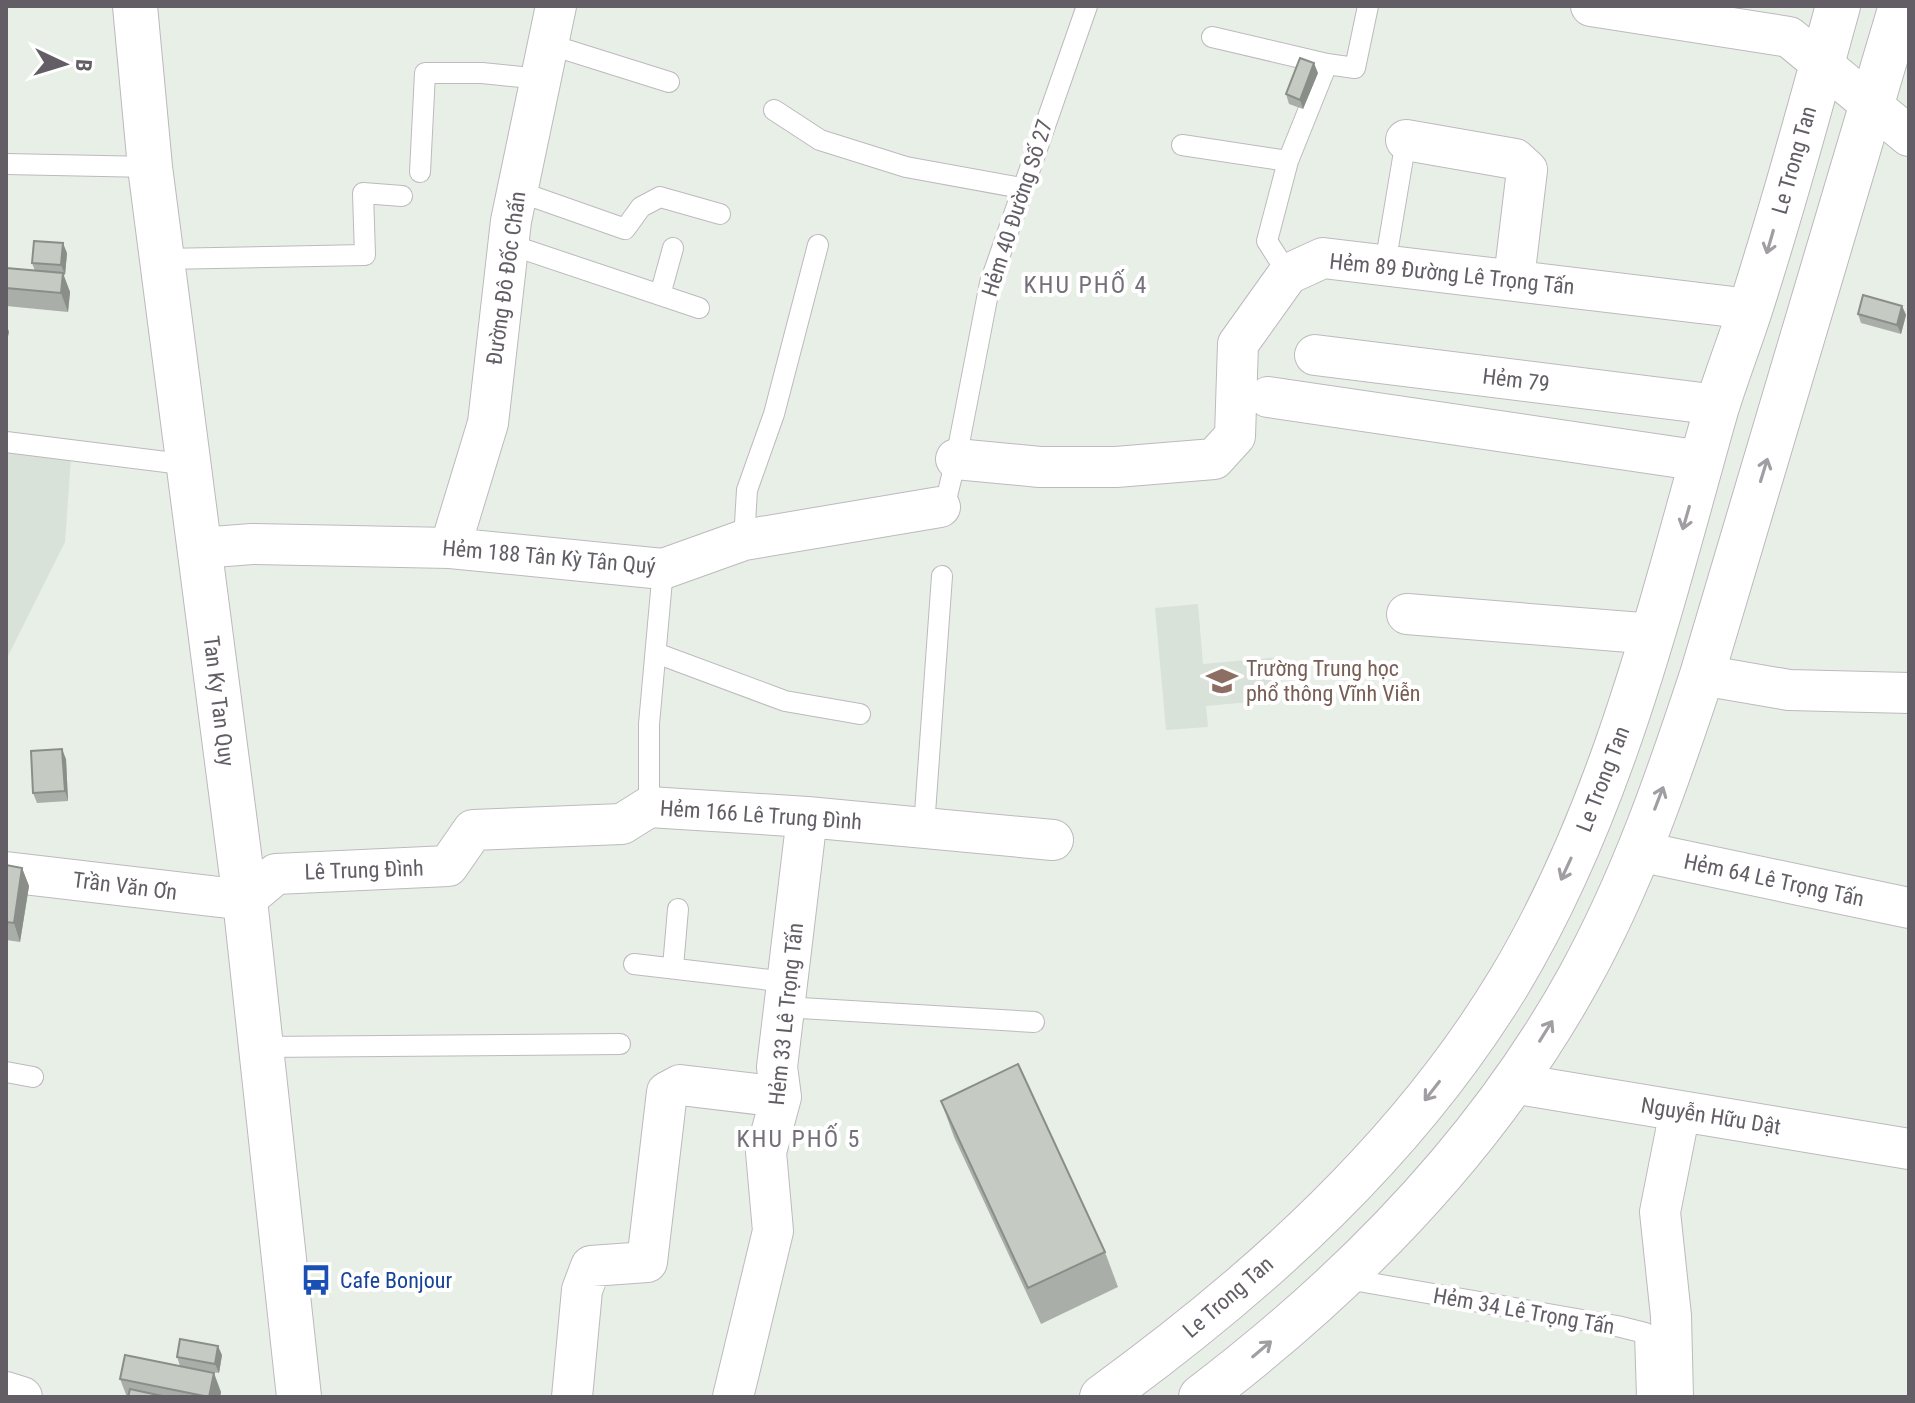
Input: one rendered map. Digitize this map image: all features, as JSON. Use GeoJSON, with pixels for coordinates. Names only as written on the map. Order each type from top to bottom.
{"type":"FeatureCollection","features":[{"type":"Feature","properties":{"kind":"main road","name":"Tan Ky Tan Quy"},"geometry":{"type":"LineString","coordinates":[[135,6],[150,167],[245,900],[299,1397]]}},
{"type":"Feature","properties":{"kind":"main road","name":"Le Trong Tan"},"geometry":{"type":"LineString","coordinates":[[1102,1397],[1158,1356],[1284,1249],[1344,1191],[1404,1127],[1460,1055],[1510,981],[1567,868],[1619,741],[1654,634],[1718,405],[1750,309],[1838,6]]}},
{"type":"Feature","properties":{"kind":"main road"},"geometry":{"type":"LineString","coordinates":[[1201,1397],[1291,1325],[1396,1224],[1436,1180],[1512,1083],[1579,977],[1638,851],[1673,763],[1901,6]]}},
{"type":"Feature","properties":{"kind":"street","name":"Đường Đô Đốc Chấn"},"geometry":{"type":"LineString","coordinates":[[450,548],[488,423],[508,244],[556,6]]}},
{"type":"Feature","properties":{"kind":"street"},"geometry":{"type":"LineString","coordinates":[[1591,6],[1789,37],[1909,136]]}},
{"type":"Feature","properties":{"kind":"street"},"geometry":{"type":"LineString","coordinates":[[1406,140],[1515,159],[1527,170],[1514,279]]}},
{"type":"Feature","properties":{"kind":"street","name":"Hẻm 89 Đường Lê Trọng Tấn"},"geometry":{"type":"LineString","coordinates":[[1288,274],[1323,258],[1750,309]]}},
{"type":"Feature","properties":{"kind":"street"},"geometry":{"type":"LineString","coordinates":[[956,459],[1040,467],[1116,467],[1214,459],[1235,436],[1238,344],[1288,274]]}},
{"type":"Feature","properties":{"kind":"street","name":"Hẻm 79"},"geometry":{"type":"LineString","coordinates":[[1315,355],[1718,405]]}},
{"type":"Feature","properties":{"kind":"street"},"geometry":{"type":"LineString","coordinates":[[1268,397],[1702,461]]}},
{"type":"Feature","properties":{"kind":"street","name":"Hẻm 188 Tân Kỳ Tân Quý"},"geometry":{"type":"LineString","coordinates":[[200,548],[267,544],[450,548],[663,569],[744,540],[940,507]]}},
{"type":"Feature","properties":{"kind":"street"},"geometry":{"type":"LineString","coordinates":[[1407,614],[1654,634]]}},
{"type":"Feature","properties":{"kind":"street"},"geometry":{"type":"LineString","coordinates":[[1702,675],[1789,690],[1909,693]]}},
{"type":"Feature","properties":{"kind":"street","name":"Hẻm 166 Lê Trung Đình"},"geometry":{"type":"LineString","coordinates":[[473,830],[622,824],[649,807],[807,817],[1053,840]]}},
{"type":"Feature","properties":{"kind":"street","name":"Hẻm 33 Lê Trọng Tấn"},"geometry":{"type":"LineString","coordinates":[[733,1397],[773,1231],[766,1152],[781,1097],[777,1067],[807,817]]}},
{"type":"Feature","properties":{"kind":"street","name":"Lê Trung Đình"},"geometry":{"type":"LineString","coordinates":[[245,900],[276,874],[448,866],[473,830]]}},
{"type":"Feature","properties":{"kind":"street","name":"Hẻm 64 Lê Trọng Tấn"},"geometry":{"type":"LineString","coordinates":[[1638,851],[1909,908]]}},
{"type":"Feature","properties":{"kind":"street","name":"Trần Văn Ơn"},"geometry":{"type":"LineString","coordinates":[[6,872],[245,900]]}},
{"type":"Feature","properties":{"kind":"street","name":"Nguyễn Hữu Dật"},"geometry":{"type":"LineString","coordinates":[[1512,1083],[1909,1149]]}},
{"type":"Feature","properties":{"kind":"street"},"geometry":{"type":"LineString","coordinates":[[572,1397],[582,1290],[591,1266],[647,1262],[667,1092],[680,1085],[781,1097]]}},
{"type":"Feature","properties":{"kind":"street"},"geometry":{"type":"LineString","coordinates":[[1673,1397],[1671,1316],[1660,1212],[1680,1111]]}},
{"type":"Feature","properties":{"kind":"street"},"geometry":{"type":"LineString","coordinates":[[6,1392],[22,1397]]}},
{"type":"Feature","properties":{"kind":"lane","name":"Hẻm 40 Đường Số 27"},"geometry":{"type":"LineString","coordinates":[[940,507],[947,496],[956,459],[990,283],[1087,6]]}},
{"type":"Feature","properties":{"kind":"lane"},"geometry":{"type":"LineString","coordinates":[[1212,37],[1355,68],[1368,6]]}},
{"type":"Feature","properties":{"kind":"lane"},"geometry":{"type":"LineString","coordinates":[[420,172],[425,73],[482,73],[544,62],[669,82]]}},
{"type":"Feature","properties":{"kind":"lane"},"geometry":{"type":"LineString","coordinates":[[1288,274],[1267,241],[1288,161],[1327,64]]}},
{"type":"Feature","properties":{"kind":"lane"},"geometry":{"type":"LineString","coordinates":[[774,110],[820,140],[906,167],[1021,188]]}},
{"type":"Feature","properties":{"kind":"lane"},"geometry":{"type":"LineString","coordinates":[[1385,265],[1406,140]]}},
{"type":"Feature","properties":{"kind":"lane"},"geometry":{"type":"LineString","coordinates":[[1182,145],[1288,161]]}},
{"type":"Feature","properties":{"kind":"lane"},"geometry":{"type":"LineString","coordinates":[[6,164],[150,167]]}},
{"type":"Feature","properties":{"kind":"lane"},"geometry":{"type":"LineString","coordinates":[[517,191],[625,229],[641,207],[660,197],[720,214]]}},
{"type":"Feature","properties":{"kind":"lane"},"geometry":{"type":"LineString","coordinates":[[162,259],[365,255],[363,193],[402,196]]}},
{"type":"Feature","properties":{"kind":"lane"},"geometry":{"type":"LineString","coordinates":[[508,244],[699,308]]}},
{"type":"Feature","properties":{"kind":"lane"},"geometry":{"type":"LineString","coordinates":[[744,540],[747,490],[774,414],[818,245]]}},
{"type":"Feature","properties":{"kind":"lane"},"geometry":{"type":"LineString","coordinates":[[660,295],[673,248]]}},
{"type":"Feature","properties":{"kind":"lane"},"geometry":{"type":"LineString","coordinates":[[6,442],[190,465]]}},
{"type":"Feature","properties":{"kind":"lane"},"geometry":{"type":"LineString","coordinates":[[649,807],[649,724],[663,569]]}},
{"type":"Feature","properties":{"kind":"lane"},"geometry":{"type":"LineString","coordinates":[[924,827],[942,576]]}},
{"type":"Feature","properties":{"kind":"lane"},"geometry":{"type":"LineString","coordinates":[[656,653],[785,701],[860,714]]}},
{"type":"Feature","properties":{"kind":"lane"},"geometry":{"type":"LineString","coordinates":[[673,967],[678,909]]}},
{"type":"Feature","properties":{"kind":"lane"},"geometry":{"type":"LineString","coordinates":[[634,964],[673,967],[786,994],[1034,1022]]}},
{"type":"Feature","properties":{"kind":"lane"},"geometry":{"type":"LineString","coordinates":[[261,1047],[620,1044]]}},
{"type":"Feature","properties":{"kind":"lane"},"geometry":{"type":"LineString","coordinates":[[6,1072],[33,1077]]}},
{"type":"Feature","properties":{"kind":"lane","name":"Hẻm 34 Lê Trọng Tấn"},"geometry":{"type":"LineString","coordinates":[[1341,1278],[1645,1333],[1647,1397]]}},
{"type":"Feature","properties":{"kind":"shaded area"},"geometry":{"type":"Polygon","coordinates":[[[6,431],[72,444],[65,542],[6,660],[6,431]]]}},
{"type":"Feature","properties":{"kind":"shaded area","name":"Trường Trung học phổ thông Vĩnh Viễn"},"geometry":{"type":"Polygon","coordinates":[[[1198,604],[1203,664],[1280,657],[1283,699],[1206,706],[1208,727],[1166,730],[1155,608],[1198,604]]]}},
{"type":"Feature","properties":{"kind":"building"},"geometry":{"type":"Polygon","coordinates":[[[1300,58],[1314,63],[1300,100],[1286,94],[1300,58]]]}},
{"type":"Feature","properties":{"kind":"building"},"geometry":{"type":"Polygon","coordinates":[[[34,241],[63,243],[61,265],[32,263],[34,241]]]}},
{"type":"Feature","properties":{"kind":"building"},"geometry":{"type":"Polygon","coordinates":[[[6,268],[63,273],[61,293],[6,288],[6,268]]]}},
{"type":"Feature","properties":{"kind":"building"},"geometry":{"type":"Polygon","coordinates":[[[1863,295],[1902,306],[1897,325],[1858,314],[1863,295]]]}},
{"type":"Feature","properties":{"kind":"building"},"geometry":{"type":"Polygon","coordinates":[[[62,749],[65,791],[33,793],[31,751],[62,749]]]}},
{"type":"Feature","properties":{"kind":"building"},"geometry":{"type":"Polygon","coordinates":[[[6,865],[22,868],[14,923],[6,922],[6,865]]]}},
{"type":"Feature","properties":{"kind":"building"},"geometry":{"type":"Polygon","coordinates":[[[1018,1064],[1105,1252],[1028,1288],[941,1101],[1018,1064]]]}},
{"type":"Feature","properties":{"kind":"building"},"geometry":{"type":"Polygon","coordinates":[[[180,1339],[218,1346],[215,1364],[177,1357],[180,1339]]]}},
{"type":"Feature","properties":{"kind":"building"},"geometry":{"type":"Polygon","coordinates":[[[125,1355],[214,1373],[209,1397],[120,1379],[125,1355]]]}},
{"type":"Feature","properties":{"kind":"building"},"geometry":{"type":"Polygon","coordinates":[[[130,1389],[167,1397],[128,1397],[130,1389]]]}},
{"type":"Feature","properties":{"kind":"place","name":"Trường Trung học phổ thông Vĩnh Viễn"},"geometry":{"type":"Point","coordinates":[1222,681]}},
{"type":"Feature","properties":{"kind":"place","name":"Cafe Bonjour"},"geometry":{"type":"Point","coordinates":[316,1280]}},
{"type":"Feature","properties":{"kind":"district","name":"KHU PHỐ 4"},"geometry":{"type":"Point","coordinates":[1086,285]}},
{"type":"Feature","properties":{"kind":"district","name":"KHU PHỐ 5"},"geometry":{"type":"Point","coordinates":[799,1139]}}]}
